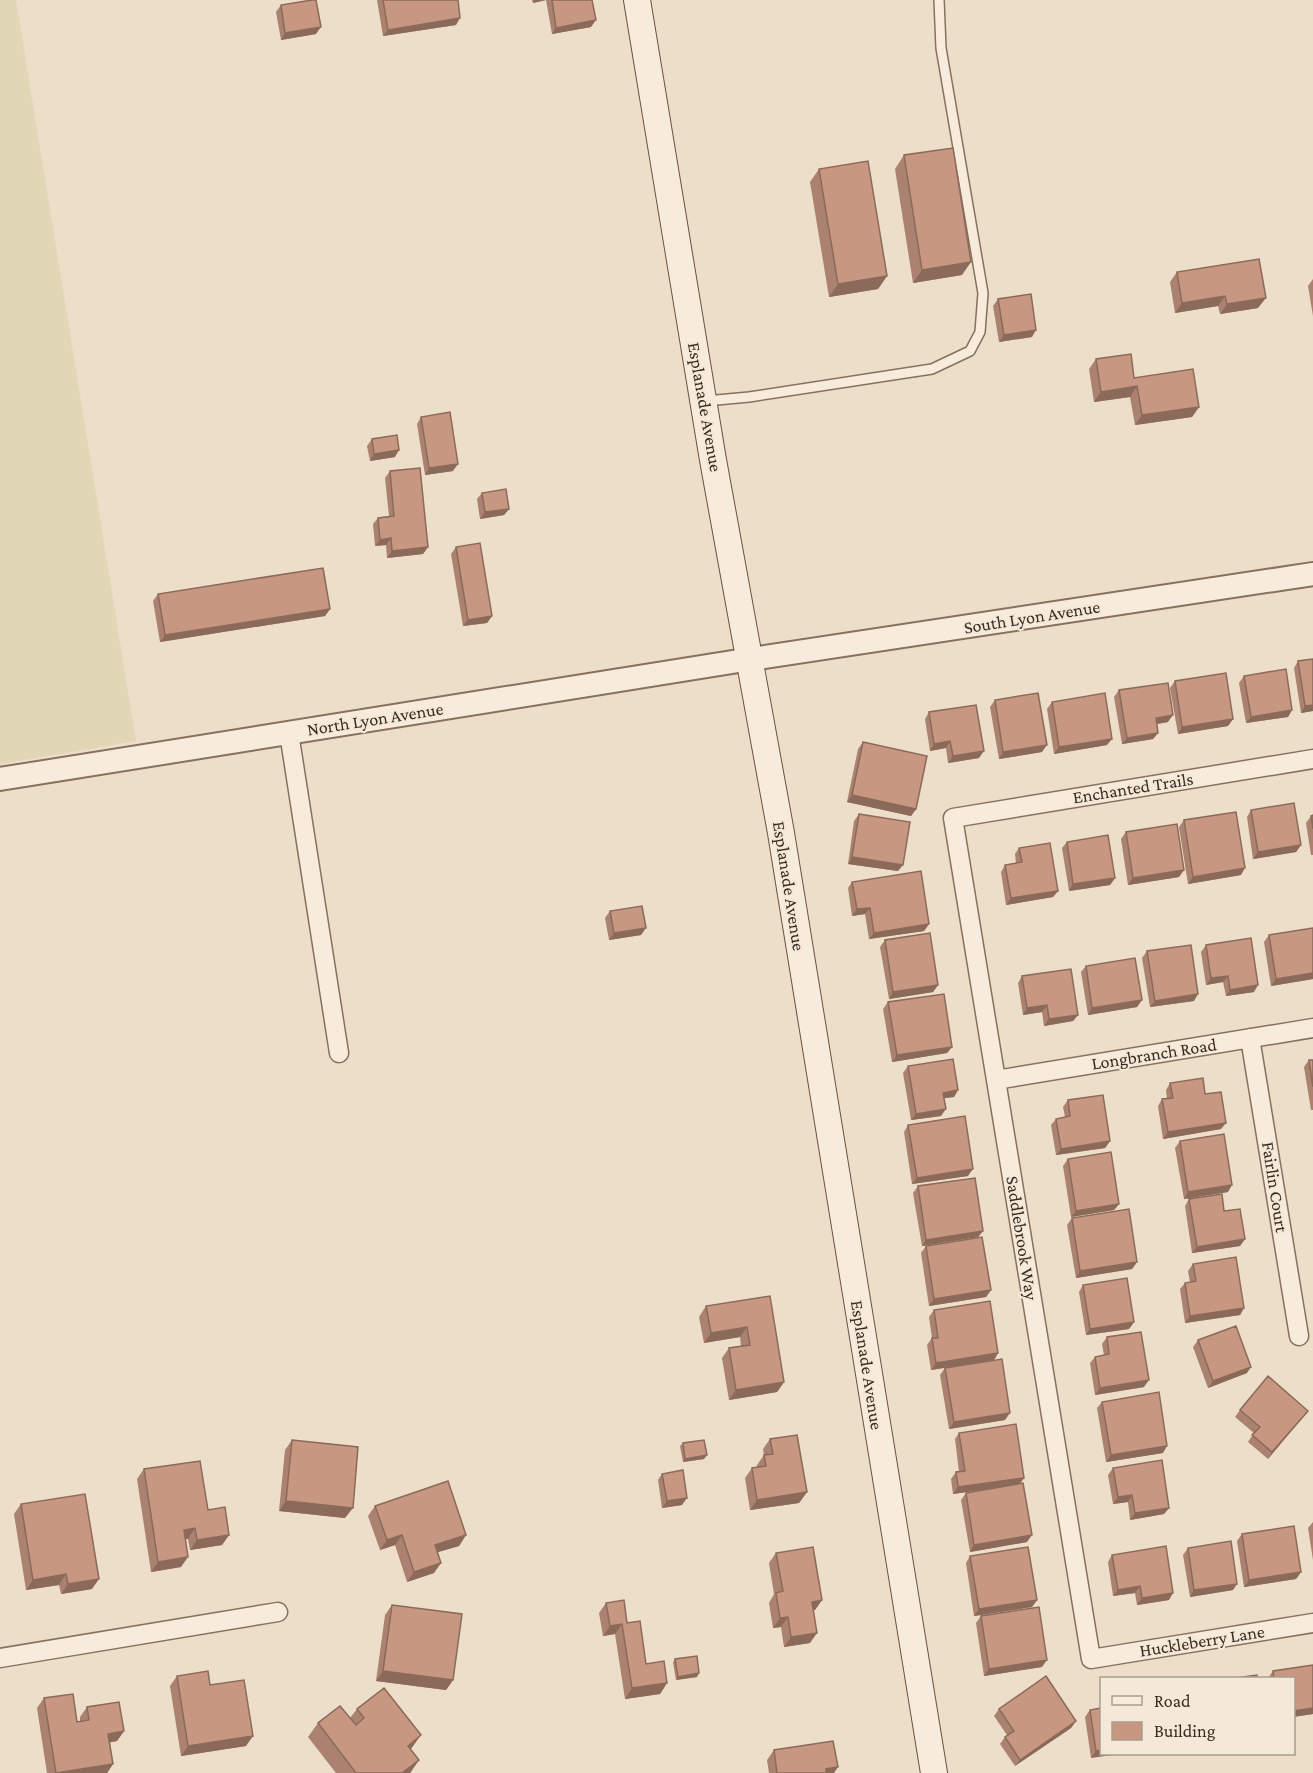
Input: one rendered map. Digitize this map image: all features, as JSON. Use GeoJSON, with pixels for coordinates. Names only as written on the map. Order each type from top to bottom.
{"type":"FeatureCollection","features":[{"type":"Feature","properties":{"kind":"main road","name":"Esplanade Avenue"},"geometry":{"type":"LineString","coordinates":[[637,0],[704,401],[789,880],[934,1773]]}},
{"type":"Feature","properties":{"kind":"street","name":"South Lyon Avenue"},"geometry":{"type":"LineString","coordinates":[[751,659],[1313,574]]}},
{"type":"Feature","properties":{"kind":"street","name":"North Lyon Avenue"},"geometry":{"type":"LineString","coordinates":[[0,779],[751,659]]}},
{"type":"Feature","properties":{"kind":"street"},"geometry":{"type":"LineString","coordinates":[[289,732],[339,1053]]}},
{"type":"Feature","properties":{"kind":"street","name":"Enchanted Trails"},"geometry":{"type":"LineString","coordinates":[[953,818],[1313,759]]}},
{"type":"Feature","properties":{"kind":"street","name":"Saddlebrook Way"},"geometry":{"type":"LineString","coordinates":[[953,818],[1091,1659]]}},
{"type":"Feature","properties":{"kind":"street","name":"Longbranch Road"},"geometry":{"type":"LineString","coordinates":[[996,1080],[1313,1028]]}},
{"type":"Feature","properties":{"kind":"street","name":"Fairlin Court"},"geometry":{"type":"LineString","coordinates":[[1250,1038],[1299,1336]]}},
{"type":"Feature","properties":{"kind":"street"},"geometry":{"type":"LineString","coordinates":[[0,1658],[278,1612]]}},
{"type":"Feature","properties":{"kind":"street","name":"Huckleberry Lane"},"geometry":{"type":"LineString","coordinates":[[1091,1659],[1313,1623]]}},
{"type":"Feature","properties":{"kind":"lane"},"geometry":{"type":"LineString","coordinates":[[704,401],[749,397],[932,369],[970,351],[980,332],[983,293],[941,48],[939,0]]}},
{"type":"Feature","properties":{"kind":"shaded area"},"geometry":{"type":"Polygon","coordinates":[[[0,0],[16,0],[136,741],[0,764],[0,0]]]}},
{"type":"Feature","properties":{"kind":"building"},"geometry":{"type":"Polygon","coordinates":[[[316,0],[321,27],[285,33],[281,5],[316,0]]]}},
{"type":"Feature","properties":{"kind":"building"},"geometry":{"type":"Polygon","coordinates":[[[383,0],[458,0],[460,18],[388,30],[383,0]]]}},
{"type":"Feature","properties":{"kind":"building"},"geometry":{"type":"Polygon","coordinates":[[[552,0],[592,0],[596,20],[556,28],[552,0]]]}},
{"type":"Feature","properties":{"kind":"building"},"geometry":{"type":"Polygon","coordinates":[[[953,148],[971,262],[922,270],[904,155],[953,148]]]}},
{"type":"Feature","properties":{"kind":"building"},"geometry":{"type":"Polygon","coordinates":[[[868,161],[887,276],[838,284],[819,169],[868,161]]]}},
{"type":"Feature","properties":{"kind":"building"},"geometry":{"type":"Polygon","coordinates":[[[1259,259],[1266,298],[1227,304],[1225,296],[1182,303],[1177,272],[1259,259]]]}},
{"type":"Feature","properties":{"kind":"building"},"geometry":{"type":"Polygon","coordinates":[[[1031,294],[1036,330],[1004,335],[998,299],[1031,294]]]}},
{"type":"Feature","properties":{"kind":"building"},"geometry":{"type":"Polygon","coordinates":[[[1131,354],[1134,378],[1193,369],[1199,407],[1142,415],[1137,386],[1101,392],[1096,359],[1131,354]]]}},
{"type":"Feature","properties":{"kind":"building"},"geometry":{"type":"Polygon","coordinates":[[[450,412],[458,464],[429,468],[421,417],[450,412]]]}},
{"type":"Feature","properties":{"kind":"building"},"geometry":{"type":"Polygon","coordinates":[[[397,435],[399,450],[374,454],[372,439],[397,435]]]}},
{"type":"Feature","properties":{"kind":"building"},"geometry":{"type":"Polygon","coordinates":[[[420,468],[428,547],[392,551],[391,538],[380,540],[378,518],[394,516],[390,471],[420,468]]]}},
{"type":"Feature","properties":{"kind":"building"},"geometry":{"type":"Polygon","coordinates":[[[506,489],[509,509],[485,512],[482,493],[506,489]]]}},
{"type":"Feature","properties":{"kind":"building"},"geometry":{"type":"Polygon","coordinates":[[[480,543],[492,616],[468,620],[456,547],[480,543]]]}},
{"type":"Feature","properties":{"kind":"building"},"geometry":{"type":"Polygon","coordinates":[[[323,568],[330,609],[165,635],[158,594],[323,568]]]}},
{"type":"Feature","properties":{"kind":"building"},"geometry":{"type":"Polygon","coordinates":[[[1313,659],[1313,705],[1305,706],[1298,661],[1313,659]]]}},
{"type":"Feature","properties":{"kind":"building"},"geometry":{"type":"Polygon","coordinates":[[[1286,669],[1292,710],[1251,717],[1244,676],[1286,669]]]}},
{"type":"Feature","properties":{"kind":"building"},"geometry":{"type":"Polygon","coordinates":[[[1226,673],[1233,719],[1182,727],[1175,681],[1226,673]]]}},
{"type":"Feature","properties":{"kind":"building"},"geometry":{"type":"Polygon","coordinates":[[[1168,683],[1173,715],[1156,718],[1158,733],[1127,738],[1119,690],[1168,683]]]}},
{"type":"Feature","properties":{"kind":"building"},"geometry":{"type":"Polygon","coordinates":[[[1038,693],[1047,745],[1003,752],[995,700],[1038,693]]]}},
{"type":"Feature","properties":{"kind":"building"},"geometry":{"type":"Polygon","coordinates":[[[1105,693],[1112,739],[1059,747],[1052,702],[1105,693]]]}},
{"type":"Feature","properties":{"kind":"building"},"geometry":{"type":"Polygon","coordinates":[[[976,705],[984,751],[953,756],[950,741],[934,744],[929,712],[976,705]]]}},
{"type":"Feature","properties":{"kind":"building"},"geometry":{"type":"Polygon","coordinates":[[[863,742],[927,756],[916,809],[852,795],[863,742]]]}},
{"type":"Feature","properties":{"kind":"building"},"geometry":{"type":"Polygon","coordinates":[[[1294,803],[1301,845],[1258,852],[1251,810],[1294,803]]]}},
{"type":"Feature","properties":{"kind":"building"},"geometry":{"type":"Polygon","coordinates":[[[1236,812],[1245,868],[1193,877],[1184,820],[1236,812]]]}},
{"type":"Feature","properties":{"kind":"building"},"geometry":{"type":"Polygon","coordinates":[[[859,814],[910,822],[903,865],[852,857],[859,814]]]}},
{"type":"Feature","properties":{"kind":"building"},"geometry":{"type":"Polygon","coordinates":[[[1177,824],[1184,870],[1133,878],[1126,832],[1177,824]]]}},
{"type":"Feature","properties":{"kind":"building"},"geometry":{"type":"Polygon","coordinates":[[[1108,835],[1115,878],[1073,884],[1067,842],[1108,835]]]}},
{"type":"Feature","properties":{"kind":"building"},"geometry":{"type":"Polygon","coordinates":[[[1050,843],[1058,891],[1011,898],[1005,865],[1022,862],[1019,848],[1050,843]]]}},
{"type":"Feature","properties":{"kind":"building"},"geometry":{"type":"Polygon","coordinates":[[[921,871],[929,924],[874,933],[870,908],[857,909],[852,882],[921,871]]]}},
{"type":"Feature","properties":{"kind":"building"},"geometry":{"type":"Polygon","coordinates":[[[642,906],[646,928],[614,933],[610,911],[642,906]]]}},
{"type":"Feature","properties":{"kind":"building"},"geometry":{"type":"Polygon","coordinates":[[[1313,928],[1313,973],[1276,979],[1269,935],[1313,928]]]}},
{"type":"Feature","properties":{"kind":"building"},"geometry":{"type":"Polygon","coordinates":[[[930,933],[938,985],[893,992],[885,940],[930,933]]]}},
{"type":"Feature","properties":{"kind":"building"},"geometry":{"type":"Polygon","coordinates":[[[1251,938],[1258,985],[1230,990],[1228,976],[1211,978],[1206,945],[1251,938]]]}},
{"type":"Feature","properties":{"kind":"building"},"geometry":{"type":"Polygon","coordinates":[[[1191,945],[1198,994],[1155,1001],[1147,951],[1191,945]]]}},
{"type":"Feature","properties":{"kind":"building"},"geometry":{"type":"Polygon","coordinates":[[[1135,958],[1142,1000],[1092,1008],[1086,966],[1135,958]]]}},
{"type":"Feature","properties":{"kind":"building"},"geometry":{"type":"Polygon","coordinates":[[[1071,969],[1078,1015],[1049,1019],[1047,1005],[1027,1008],[1022,976],[1071,969]]]}},
{"type":"Feature","properties":{"kind":"building"},"geometry":{"type":"Polygon","coordinates":[[[944,994],[952,1047],[897,1055],[888,1002],[944,994]]]}},
{"type":"Feature","properties":{"kind":"building"},"geometry":{"type":"Polygon","coordinates":[[[953,1059],[958,1090],[943,1093],[946,1109],[916,1114],[908,1066],[953,1059]]]}},
{"type":"Feature","properties":{"kind":"building"},"geometry":{"type":"Polygon","coordinates":[[[1309,1060],[1313,1060],[1313,1087],[1309,1060]]]}},
{"type":"Feature","properties":{"kind":"building"},"geometry":{"type":"Polygon","coordinates":[[[1203,1078],[1205,1094],[1221,1092],[1226,1123],[1168,1132],[1162,1099],[1173,1098],[1170,1083],[1203,1078]]]}},
{"type":"Feature","properties":{"kind":"building"},"geometry":{"type":"Polygon","coordinates":[[[1103,1095],[1110,1141],[1061,1149],[1056,1119],[1070,1116],[1068,1100],[1103,1095]]]}},
{"type":"Feature","properties":{"kind":"building"},"geometry":{"type":"Polygon","coordinates":[[[965,1116],[973,1169],[917,1178],[908,1125],[965,1116]]]}},
{"type":"Feature","properties":{"kind":"building"},"geometry":{"type":"Polygon","coordinates":[[[1224,1134],[1232,1185],[1188,1192],[1180,1141],[1224,1134]]]}},
{"type":"Feature","properties":{"kind":"building"},"geometry":{"type":"Polygon","coordinates":[[[1111,1152],[1119,1204],[1076,1211],[1068,1159],[1111,1152]]]}},
{"type":"Feature","properties":{"kind":"building"},"geometry":{"type":"Polygon","coordinates":[[[975,1178],[983,1231],[926,1240],[918,1186],[975,1178]]]}},
{"type":"Feature","properties":{"kind":"building"},"geometry":{"type":"Polygon","coordinates":[[[1222,1194],[1224,1211],[1240,1209],[1245,1239],[1197,1247],[1189,1199],[1222,1194]]]}},
{"type":"Feature","properties":{"kind":"building"},"geometry":{"type":"Polygon","coordinates":[[[1129,1209],[1137,1262],[1080,1271],[1072,1218],[1129,1209]]]}},
{"type":"Feature","properties":{"kind":"building"},"geometry":{"type":"Polygon","coordinates":[[[982,1237],[991,1290],[934,1299],[926,1246],[982,1237]]]}},
{"type":"Feature","properties":{"kind":"building"},"geometry":{"type":"Polygon","coordinates":[[[1236,1257],[1244,1308],[1190,1316],[1185,1283],[1196,1281],[1193,1264],[1236,1257]]]}},
{"type":"Feature","properties":{"kind":"building"},"geometry":{"type":"Polygon","coordinates":[[[1127,1278],[1134,1322],[1090,1329],[1083,1285],[1127,1278]]]}},
{"type":"Feature","properties":{"kind":"building"},"geometry":{"type":"Polygon","coordinates":[[[770,1296],[784,1382],[736,1390],[729,1348],[750,1345],[747,1327],[711,1333],[706,1306],[770,1296]]]}},
{"type":"Feature","properties":{"kind":"building"},"geometry":{"type":"Polygon","coordinates":[[[990,1301],[998,1353],[936,1363],[932,1338],[938,1338],[934,1310],[990,1301]]]}},
{"type":"Feature","properties":{"kind":"building"},"geometry":{"type":"Polygon","coordinates":[[[1236,1326],[1251,1367],[1213,1381],[1198,1340],[1236,1326]]]}},
{"type":"Feature","properties":{"kind":"building"},"geometry":{"type":"Polygon","coordinates":[[[1141,1332],[1149,1380],[1100,1388],[1095,1357],[1109,1354],[1107,1337],[1141,1332]]]}},
{"type":"Feature","properties":{"kind":"building"},"geometry":{"type":"Polygon","coordinates":[[[1002,1359],[1010,1413],[954,1422],[945,1368],[1002,1359]]]}},
{"type":"Feature","properties":{"kind":"building"},"geometry":{"type":"Polygon","coordinates":[[[1268,1376],[1308,1411],[1272,1452],[1252,1435],[1260,1427],[1240,1410],[1268,1376]]]}},
{"type":"Feature","properties":{"kind":"building"},"geometry":{"type":"Polygon","coordinates":[[[1159,1392],[1167,1446],[1111,1455],[1102,1402],[1159,1392]]]}},
{"type":"Feature","properties":{"kind":"building"},"geometry":{"type":"Polygon","coordinates":[[[1016,1424],[1024,1478],[958,1487],[956,1472],[965,1471],[959,1433],[1016,1424]]]}},
{"type":"Feature","properties":{"kind":"building"},"geometry":{"type":"Polygon","coordinates":[[[797,1435],[807,1492],[757,1500],[752,1468],[766,1466],[764,1455],[773,1454],[770,1439],[797,1435]]]}},
{"type":"Feature","properties":{"kind":"building"},"geometry":{"type":"Polygon","coordinates":[[[292,1440],[358,1447],[353,1508],[286,1501],[292,1440]]]}},
{"type":"Feature","properties":{"kind":"building"},"geometry":{"type":"Polygon","coordinates":[[[704,1440],[707,1455],[685,1459],[683,1443],[704,1440]]]}},
{"type":"Feature","properties":{"kind":"building"},"geometry":{"type":"Polygon","coordinates":[[[1162,1460],[1169,1508],[1135,1513],[1132,1495],[1118,1497],[1113,1468],[1162,1460]]]}},
{"type":"Feature","properties":{"kind":"building"},"geometry":{"type":"Polygon","coordinates":[[[200,1461],[208,1510],[225,1507],[229,1535],[197,1540],[195,1528],[184,1530],[188,1557],[158,1562],[144,1469],[200,1461]]]}},
{"type":"Feature","properties":{"kind":"building"},"geometry":{"type":"Polygon","coordinates":[[[683,1470],[687,1498],[667,1501],[662,1474],[683,1470]]]}},
{"type":"Feature","properties":{"kind":"building"},"geometry":{"type":"Polygon","coordinates":[[[448,1481],[466,1535],[435,1545],[441,1563],[414,1572],[402,1535],[387,1540],[375,1506],[448,1481]]]}},
{"type":"Feature","properties":{"kind":"building"},"geometry":{"type":"Polygon","coordinates":[[[1023,1483],[1032,1535],[974,1545],[966,1493],[1023,1483]]]}},
{"type":"Feature","properties":{"kind":"building"},"geometry":{"type":"Polygon","coordinates":[[[85,1494],[99,1579],[68,1584],[66,1574],[33,1580],[21,1504],[85,1494]]]}},
{"type":"Feature","properties":{"kind":"building"},"geometry":{"type":"Polygon","coordinates":[[[1294,1526],[1301,1572],[1249,1580],[1242,1534],[1294,1526]]]}},
{"type":"Feature","properties":{"kind":"building"},"geometry":{"type":"Polygon","coordinates":[[[1231,1541],[1237,1584],[1194,1590],[1188,1548],[1231,1541]]]}},
{"type":"Feature","properties":{"kind":"building"},"geometry":{"type":"Polygon","coordinates":[[[1166,1546],[1173,1593],[1142,1598],[1140,1586],[1118,1590],[1112,1555],[1166,1546]]]}},
{"type":"Feature","properties":{"kind":"building"},"geometry":{"type":"Polygon","coordinates":[[[813,1547],[822,1600],[812,1602],[817,1633],[791,1637],[788,1617],[780,1618],[776,1593],[783,1591],[776,1553],[813,1547]]]}},
{"type":"Feature","properties":{"kind":"building"},"geometry":{"type":"Polygon","coordinates":[[[1028,1547],[1037,1600],[979,1609],[970,1556],[1028,1547]]]}},
{"type":"Feature","properties":{"kind":"building"},"geometry":{"type":"Polygon","coordinates":[[[624,1600],[627,1623],[640,1621],[646,1664],[664,1661],[667,1683],[632,1688],[622,1624],[610,1626],[606,1603],[624,1600]]]}},
{"type":"Feature","properties":{"kind":"building"},"geometry":{"type":"Polygon","coordinates":[[[392,1605],[462,1614],[453,1680],[383,1671],[392,1605]]]}},
{"type":"Feature","properties":{"kind":"building"},"geometry":{"type":"Polygon","coordinates":[[[1039,1607],[1047,1660],[989,1669],[981,1616],[1039,1607]]]}},
{"type":"Feature","properties":{"kind":"building"},"geometry":{"type":"Polygon","coordinates":[[[697,1656],[699,1673],[678,1677],[675,1659],[697,1656]]]}},
{"type":"Feature","properties":{"kind":"building"},"geometry":{"type":"Polygon","coordinates":[[[1313,1665],[1313,1708],[1295,1711],[1295,1677],[1274,1677],[1273,1671],[1313,1665]]]}},
{"type":"Feature","properties":{"kind":"building"},"geometry":{"type":"Polygon","coordinates":[[[208,1671],[210,1685],[244,1680],[253,1736],[188,1746],[177,1676],[208,1671]]]}},
{"type":"Feature","properties":{"kind":"building"},"geometry":{"type":"Polygon","coordinates":[[[1046,1676],[1076,1721],[1020,1760],[1005,1737],[1014,1731],[999,1709],[1046,1676]]]}},
{"type":"Feature","properties":{"kind":"building"},"geometry":{"type":"Polygon","coordinates":[[[384,1688],[421,1735],[408,1746],[419,1760],[402,1773],[356,1773],[318,1723],[340,1706],[356,1725],[364,1718],[357,1709],[384,1688]]]}},
{"type":"Feature","properties":{"kind":"building"},"geometry":{"type":"Polygon","coordinates":[[[73,1694],[77,1722],[89,1720],[87,1707],[119,1702],[124,1731],[108,1734],[113,1764],[56,1773],[44,1698],[73,1694]]]}},
{"type":"Feature","properties":{"kind":"building"},"geometry":{"type":"Polygon","coordinates":[[[1100,1708],[1100,1750],[1096,1751],[1090,1710],[1100,1708]]]}},
{"type":"Feature","properties":{"kind":"building"},"geometry":{"type":"Polygon","coordinates":[[[833,1741],[838,1767],[826,1769],[826,1773],[777,1773],[774,1750],[833,1741]]]}}]}
